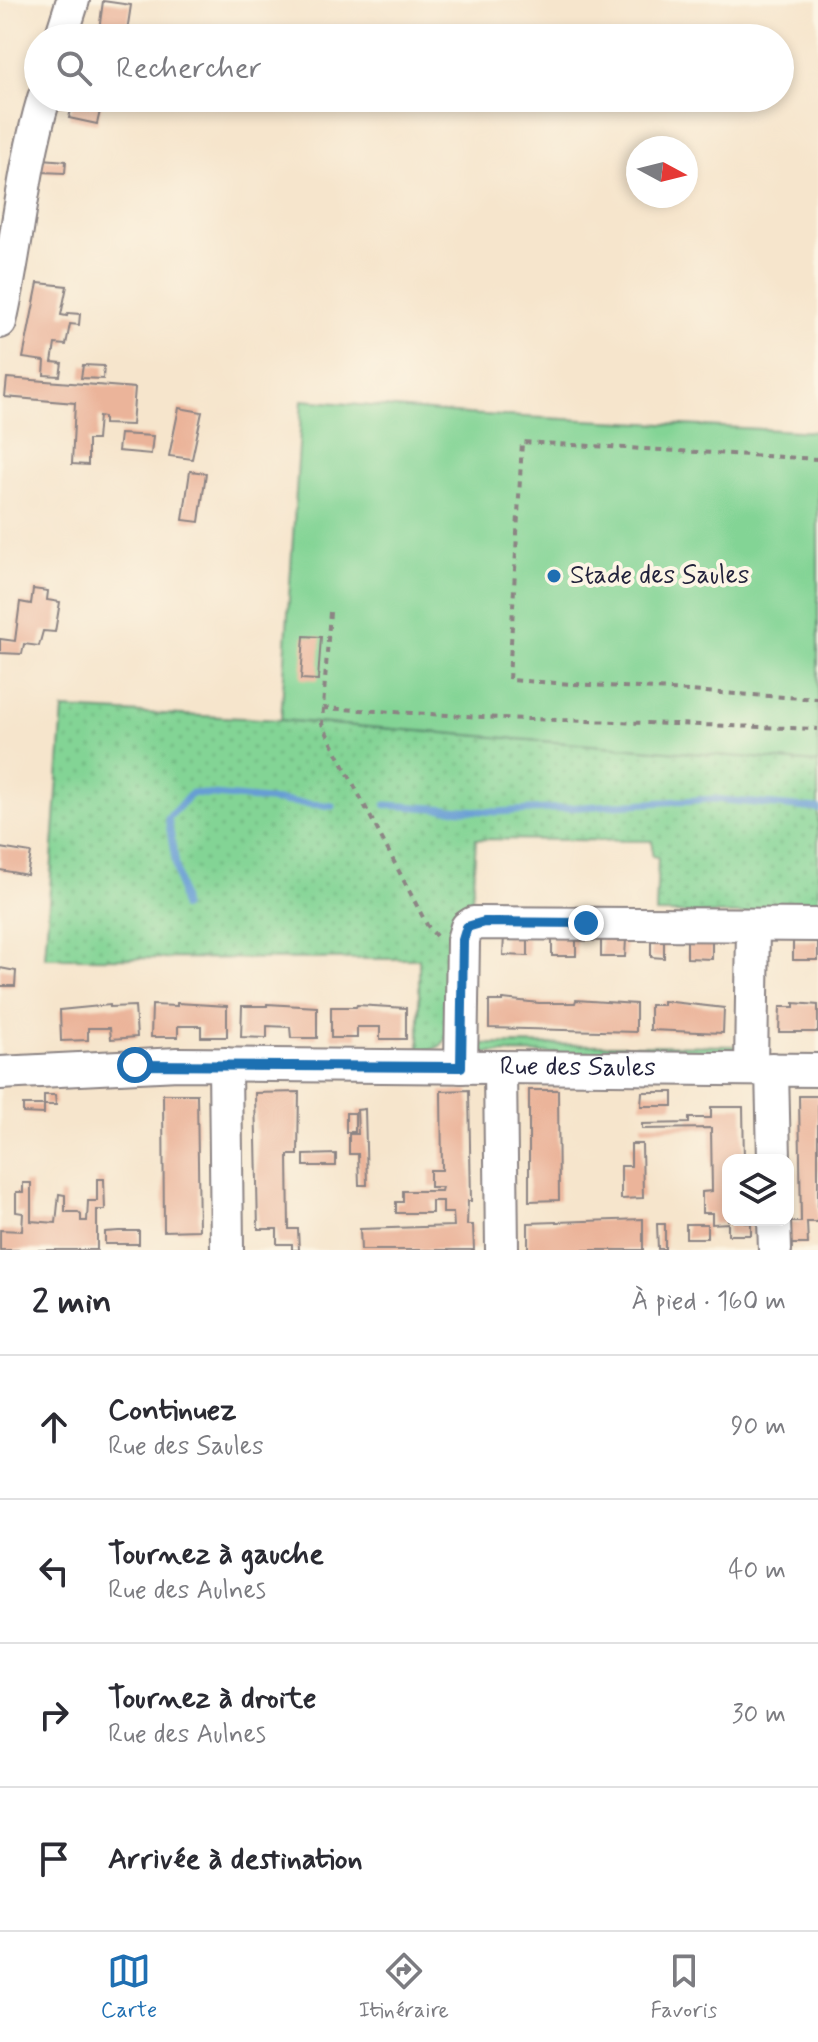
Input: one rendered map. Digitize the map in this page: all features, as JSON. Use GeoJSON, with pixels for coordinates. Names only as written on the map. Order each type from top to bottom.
{"type":"FeatureCollection","features":[{"type":"Feature","properties":{"kind":"street"},"geometry":{"type":"LineString","coordinates":[[65,24],[73,0]]}},
{"type":"Feature","properties":{"kind":"street"},"geometry":{"type":"LineString","coordinates":[[0,322],[11,270],[27,158],[40,112]]}},
{"type":"Feature","properties":{"kind":"street"},"geometry":{"type":"LineString","coordinates":[[461,1067],[463,946],[467,927],[479,922],[818,925]]}},
{"type":"Feature","properties":{"kind":"street"},"geometry":{"type":"LineString","coordinates":[[753,925],[762,1069],[773,1154]]}},
{"type":"Feature","properties":{"kind":"street"},"geometry":{"type":"LineString","coordinates":[[225,1064],[227,1250]]}},
{"type":"Feature","properties":{"kind":"street","name":"Rue des Saules"},"geometry":{"type":"LineString","coordinates":[[0,1073],[135,1065],[225,1064],[818,1070]]}},
{"type":"Feature","properties":{"kind":"street"},"geometry":{"type":"LineString","coordinates":[[500,1067],[502,1250]]}},
{"type":"Feature","properties":{"kind":"street"},"geometry":{"type":"LineString","coordinates":[[774,1226],[775,1250]]}},
{"type":"Feature","properties":{"kind":"path"},"geometry":{"type":"LineString","coordinates":[[818,459],[522,442],[509,680],[818,699]]}},
{"type":"Feature","properties":{"kind":"path"},"geometry":{"type":"LineString","coordinates":[[330,612],[322,724],[427,925],[441,942],[463,946]]}},
{"type":"Feature","properties":{"kind":"path"},"geometry":{"type":"LineString","coordinates":[[323,708],[500,718],[818,729]]}},
{"type":"Feature","properties":{"kind":"green space","name":"Stade des Saules"},"geometry":{"type":"Polygon","coordinates":[[[302,400],[465,414],[818,432],[818,763],[281,720],[302,400]]]}},
{"type":"Feature","properties":{"kind":"green space"},"geometry":{"type":"Polygon","coordinates":[[[63,709],[281,720],[818,763],[818,915],[656,913],[658,857],[652,856],[652,841],[476,839],[471,913],[447,1038],[438,1047],[428,1050],[419,1050],[419,959],[45,958],[63,709]]]}},
{"type":"Feature","properties":{"kind":"green space"},"geometry":{"type":"Polygon","coordinates":[[[472,1044],[742,1046],[734,1055],[479,1053],[472,1044]]]}},
{"type":"Feature","properties":{"kind":"building"},"geometry":{"type":"Polygon","coordinates":[[[103,1],[131,5],[128,24],[100,24],[103,1]]]}},
{"type":"Feature","properties":{"kind":"building"},"geometry":{"type":"Polygon","coordinates":[[[70,112],[100,112],[97,124],[69,118],[70,112]]]}},
{"type":"Feature","properties":{"kind":"building"},"geometry":{"type":"Polygon","coordinates":[[[42,159],[66,161],[65,173],[42,172],[42,159]]]}},
{"type":"Feature","properties":{"kind":"building"},"geometry":{"type":"Polygon","coordinates":[[[38,283],[67,286],[61,315],[80,314],[79,325],[70,324],[66,345],[55,344],[52,362],[62,363],[60,376],[44,375],[45,361],[23,358],[38,283]]]}},
{"type":"Feature","properties":{"kind":"building"},"geometry":{"type":"Polygon","coordinates":[[[83,365],[104,366],[103,379],[81,378],[83,365]]]}},
{"type":"Feature","properties":{"kind":"building"},"geometry":{"type":"Polygon","coordinates":[[[7,378],[135,388],[132,425],[104,424],[104,417],[99,416],[97,440],[88,440],[88,465],[72,464],[75,403],[5,397],[7,378]]]}},
{"type":"Feature","properties":{"kind":"building"},"geometry":{"type":"Polygon","coordinates":[[[179,408],[202,412],[192,459],[169,456],[179,408]]]}},
{"type":"Feature","properties":{"kind":"building"},"geometry":{"type":"Polygon","coordinates":[[[120,434],[153,436],[151,454],[118,451],[120,434]]]}},
{"type":"Feature","properties":{"kind":"building"},"geometry":{"type":"Polygon","coordinates":[[[190,471],[206,473],[199,522],[183,520],[190,471]]]}},
{"type":"Feature","properties":{"kind":"building"},"geometry":{"type":"Polygon","coordinates":[[[33,589],[48,591],[47,600],[60,602],[55,632],[43,631],[39,646],[24,644],[22,654],[0,653],[0,639],[15,641],[20,602],[31,604],[33,589]]]}},
{"type":"Feature","properties":{"kind":"building"},"geometry":{"type":"Polygon","coordinates":[[[304,636],[321,637],[318,680],[301,679],[304,636]]]}},
{"type":"Feature","properties":{"kind":"building"},"geometry":{"type":"Polygon","coordinates":[[[0,848],[31,853],[27,875],[0,870],[0,848]]]}},
{"type":"Feature","properties":{"kind":"building"},"geometry":{"type":"Polygon","coordinates":[[[504,936],[528,937],[528,956],[503,955],[504,936]]]}},
{"type":"Feature","properties":{"kind":"building"},"geometry":{"type":"Polygon","coordinates":[[[552,937],[576,937],[576,956],[552,956],[552,937]]]}},
{"type":"Feature","properties":{"kind":"building"},"geometry":{"type":"Polygon","coordinates":[[[601,938],[626,939],[625,957],[601,957],[601,938]]]}},
{"type":"Feature","properties":{"kind":"building"},"geometry":{"type":"Polygon","coordinates":[[[651,938],[664,939],[664,958],[651,957],[651,938]]]}},
{"type":"Feature","properties":{"kind":"building"},"geometry":{"type":"Polygon","coordinates":[[[687,939],[712,939],[712,959],[687,958],[687,939]]]}},
{"type":"Feature","properties":{"kind":"building"},"geometry":{"type":"Polygon","coordinates":[[[793,941],[818,941],[818,960],[793,960],[793,941]]]}},
{"type":"Feature","properties":{"kind":"building"},"geometry":{"type":"Polygon","coordinates":[[[0,968],[16,971],[15,986],[0,986],[0,968]]]}},
{"type":"Feature","properties":{"kind":"building"},"geometry":{"type":"Polygon","coordinates":[[[503,999],[539,1003],[575,1003],[576,1000],[636,1004],[636,1032],[489,1028],[489,1001],[503,999]]]}},
{"type":"Feature","properties":{"kind":"building"},"geometry":{"type":"Polygon","coordinates":[[[663,1001],[724,1008],[723,1033],[650,1030],[650,1005],[663,1005],[663,1001]]]}},
{"type":"Feature","properties":{"kind":"building"},"geometry":{"type":"Polygon","coordinates":[[[177,1003],[227,1006],[227,1037],[201,1037],[201,1026],[178,1026],[178,1037],[151,1037],[152,1005],[177,1006],[177,1003]]]}},
{"type":"Feature","properties":{"kind":"building"},"geometry":{"type":"Polygon","coordinates":[[[794,1003],[818,1005],[818,1032],[779,1032],[780,1007],[794,1007],[794,1003]]]}},
{"type":"Feature","properties":{"kind":"building"},"geometry":{"type":"Polygon","coordinates":[[[135,1006],[137,1037],[111,1039],[110,1028],[88,1028],[88,1040],[61,1041],[60,1010],[135,1006]]]}},
{"type":"Feature","properties":{"kind":"building"},"geometry":{"type":"Polygon","coordinates":[[[242,1006],[317,1007],[317,1038],[291,1038],[290,1027],[267,1026],[267,1038],[241,1037],[242,1006]]]}},
{"type":"Feature","properties":{"kind":"building"},"geometry":{"type":"Polygon","coordinates":[[[331,1007],[406,1008],[406,1039],[380,1039],[380,1027],[357,1027],[357,1038],[331,1038],[331,1007]]]}},
{"type":"Feature","properties":{"kind":"building"},"geometry":{"type":"Polygon","coordinates":[[[469,1090],[471,1201],[468,1201],[467,1225],[473,1225],[474,1250],[361,1250],[360,1229],[454,1226],[453,1213],[443,1213],[443,1201],[432,1201],[432,1213],[396,1213],[396,1202],[403,1202],[403,1191],[441,1191],[442,1187],[430,1187],[430,1170],[442,1170],[441,1091],[469,1090]]]}},
{"type":"Feature","properties":{"kind":"building"},"geometry":{"type":"Polygon","coordinates":[[[529,1090],[558,1090],[559,1200],[529,1201],[529,1090]]]}},
{"type":"Feature","properties":{"kind":"building"},"geometry":{"type":"Polygon","coordinates":[[[299,1092],[298,1155],[288,1155],[289,1229],[298,1229],[299,1250],[292,1250],[292,1244],[277,1244],[277,1229],[258,1229],[255,1093],[299,1092]]]}},
{"type":"Feature","properties":{"kind":"building"},"geometry":{"type":"Polygon","coordinates":[[[642,1092],[673,1092],[673,1106],[641,1106],[642,1092]]]}},
{"type":"Feature","properties":{"kind":"building"},"geometry":{"type":"Polygon","coordinates":[[[163,1094],[197,1094],[199,1230],[164,1231],[163,1094]]]}},
{"type":"Feature","properties":{"kind":"building"},"geometry":{"type":"Polygon","coordinates":[[[44,1095],[55,1095],[56,1105],[44,1105],[44,1095]]]}},
{"type":"Feature","properties":{"kind":"building"},"geometry":{"type":"Polygon","coordinates":[[[799,1096],[818,1096],[818,1222],[807,1222],[808,1244],[782,1244],[782,1226],[794,1226],[794,1222],[801,1222],[799,1096]]]}},
{"type":"Feature","properties":{"kind":"building"},"geometry":{"type":"Polygon","coordinates":[[[23,1105],[44,1105],[44,1114],[23,1113],[23,1105]]]}},
{"type":"Feature","properties":{"kind":"building"},"geometry":{"type":"Polygon","coordinates":[[[711,1107],[743,1107],[744,1154],[722,1154],[722,1223],[712,1224],[712,1213],[702,1213],[702,1192],[712,1191],[711,1128],[642,1129],[642,1124],[689,1123],[689,1118],[711,1118],[711,1107]]]}},
{"type":"Feature","properties":{"kind":"building"},"geometry":{"type":"Polygon","coordinates":[[[365,1109],[367,1185],[359,1185],[358,1154],[349,1154],[349,1134],[358,1134],[357,1110],[365,1109]]]}},
{"type":"Feature","properties":{"kind":"building"},"geometry":{"type":"Polygon","coordinates":[[[346,1113],[355,1113],[355,1132],[346,1132],[346,1113]]]}},
{"type":"Feature","properties":{"kind":"building"},"geometry":{"type":"Polygon","coordinates":[[[631,1144],[642,1144],[643,1198],[621,1199],[621,1166],[631,1166],[631,1144]]]}},
{"type":"Feature","properties":{"kind":"building"},"geometry":{"type":"Polygon","coordinates":[[[336,1154],[336,1166],[304,1166],[304,1155],[336,1154]]]}},
{"type":"Feature","properties":{"kind":"building"},"geometry":{"type":"Polygon","coordinates":[[[97,1179],[104,1179],[105,1210],[97,1210],[97,1250],[0,1250],[0,1230],[22,1231],[23,1213],[16,1212],[16,1192],[23,1192],[23,1183],[31,1183],[31,1221],[56,1223],[59,1194],[65,1195],[65,1212],[78,1212],[81,1221],[87,1221],[88,1201],[97,1201],[97,1179]]]}},
{"type":"Feature","properties":{"kind":"building"},"geometry":{"type":"Polygon","coordinates":[[[643,1219],[643,1250],[528,1250],[528,1223],[643,1219]]]}},
{"type":"Feature","properties":{"kind":"building"},"geometry":{"type":"Polygon","coordinates":[[[657,1224],[665,1224],[665,1249],[658,1249],[657,1224]]]}},
{"type":"Feature","properties":{"kind":"building"},"geometry":{"type":"Polygon","coordinates":[[[686,1224],[707,1224],[707,1238],[686,1238],[686,1224]]]}},
{"type":"Feature","properties":{"kind":"building"},"geometry":{"type":"Polygon","coordinates":[[[728,1226],[751,1226],[751,1235],[728,1235],[728,1226]]]}},
{"type":"Feature","properties":{"kind":"building"},"geometry":{"type":"Polygon","coordinates":[[[139,1231],[139,1244],[105,1244],[105,1232],[139,1231]]]}},
{"type":"Feature","properties":{"kind":"waterway"},"geometry":{"type":"LineString","coordinates":[[183,907],[168,818],[192,793],[332,806]]}},
{"type":"Feature","properties":{"kind":"waterway"},"geometry":{"type":"LineString","coordinates":[[386,805],[497,812],[714,799],[818,809]]}},
{"type":"Feature","properties":{"kind":"place","name":"Stade des Saules"},"geometry":{"type":"Point","coordinates":[554,576]}},
{"type":"Feature","properties":{"kind":"route"},"geometry":{"type":"LineString","coordinates":[[135,1065],[461,1067],[463,940],[467,927],[484,922],[586,923]]}}]}
